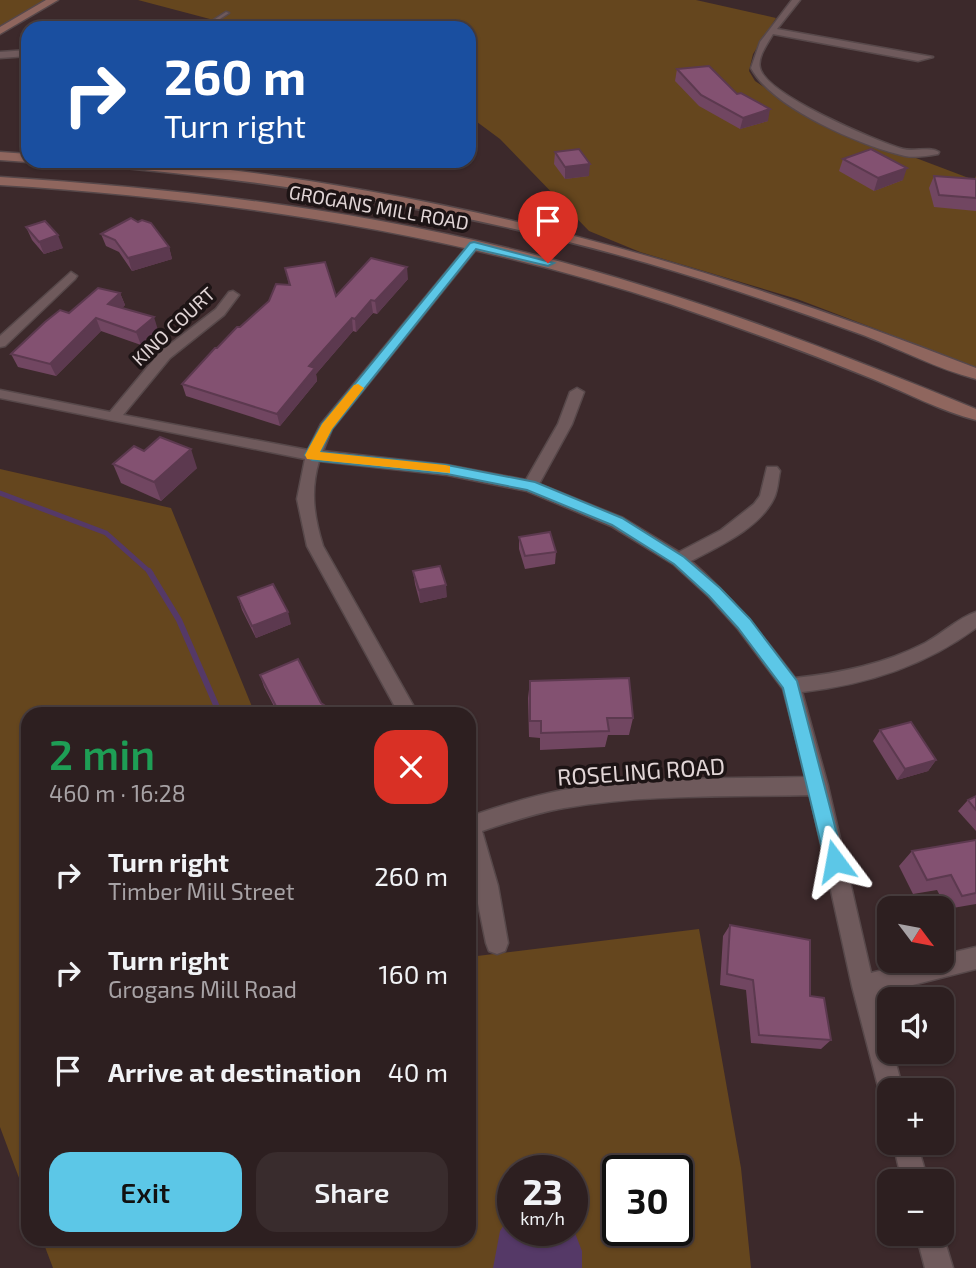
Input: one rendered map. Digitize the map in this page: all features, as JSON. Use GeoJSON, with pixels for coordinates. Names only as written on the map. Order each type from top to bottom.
{"type":"FeatureCollection","features":[{"type":"Feature","properties":{"kind":"main road"},"geometry":{"type":"LineString","coordinates":[[0,31],[53,0]]}},
{"type":"Feature","properties":{"kind":"main road"},"geometry":{"type":"LineString","coordinates":[[0,157],[21,157]]}},
{"type":"Feature","properties":{"kind":"main road","name":"GROGANS MILL ROAD"},"geometry":{"type":"LineString","coordinates":[[156,168],[305,184],[517,225],[684,269],[773,297],[877,334],[976,374]]}},
{"type":"Feature","properties":{"kind":"main road","name":"GROGANS MILL ROAD"},"geometry":{"type":"LineString","coordinates":[[0,181],[202,198],[388,227],[474,245],[572,269],[740,322],[976,415]]}},
{"type":"Feature","properties":{"kind":"street"},"geometry":{"type":"LineString","coordinates":[[796,0],[771,31],[756,57],[755,66],[762,83],[806,111],[885,146],[909,153],[934,152]]}},
{"type":"Feature","properties":{"kind":"street"},"geometry":{"type":"LineString","coordinates":[[771,31],[918,58],[929,57]]}},
{"type":"Feature","properties":{"kind":"street"},"geometry":{"type":"LineString","coordinates":[[0,55],[21,54]]}},
{"type":"Feature","properties":{"kind":"street"},"geometry":{"type":"LineString","coordinates":[[0,62],[21,61]]}},
{"type":"Feature","properties":{"kind":"street"},"geometry":{"type":"LineString","coordinates":[[405,707],[315,545],[305,516],[305,484],[312,455],[326,427],[474,245]]}},
{"type":"Feature","properties":{"kind":"street"},"geometry":{"type":"LineString","coordinates":[[0,343],[71,276]]}},
{"type":"Feature","properties":{"kind":"street","name":"KINO COURT"},"geometry":{"type":"LineString","coordinates":[[114,418],[165,355],[220,312],[233,295]]}},
{"type":"Feature","properties":{"kind":"street"},"geometry":{"type":"LineString","coordinates":[[530,485],[565,424],[577,392]]}},
{"type":"Feature","properties":{"kind":"street"},"geometry":{"type":"LineString","coordinates":[[0,394],[312,455],[447,470],[530,485],[617,522],[679,561],[715,592],[744,624],[791,686],[818,786],[863,986],[888,1078]]}},
{"type":"Feature","properties":{"kind":"street"},"geometry":{"type":"LineString","coordinates":[[679,561],[716,541],[742,522],[766,499],[772,471]]}},
{"type":"Feature","properties":{"kind":"street"},"geometry":{"type":"LineString","coordinates":[[791,686],[836,682],[878,671],[940,645],[976,619]]}},
{"type":"Feature","properties":{"kind":"street","name":"ROSELING ROAD"},"geometry":{"type":"LineString","coordinates":[[476,822],[521,808],[566,799],[660,790],[818,786]]}},
{"type":"Feature","properties":{"kind":"street"},"geometry":{"type":"LineString","coordinates":[[476,846],[487,886],[497,943]]}},
{"type":"Feature","properties":{"kind":"street"},"geometry":{"type":"LineString","coordinates":[[863,986],[976,958]]}},
{"type":"Feature","properties":{"kind":"street"},"geometry":{"type":"LineString","coordinates":[[933,1246],[939,1268]]}},
{"type":"Feature","properties":{"kind":"lane"},"geometry":{"type":"LineString","coordinates":[[214,21],[227,13]]}},
{"type":"Feature","properties":{"kind":"shaded area"},"geometry":{"type":"Polygon","coordinates":[[[0,0],[46,0],[0,26],[0,0]]]}},
{"type":"Feature","properties":{"kind":"shaded area"},"geometry":{"type":"Polygon","coordinates":[[[138,0],[696,0],[776,18],[753,54],[749,71],[755,81],[813,119],[974,180],[976,176],[976,367],[797,299],[640,252],[589,231],[500,139],[476,121],[476,21],[218,21],[138,0]]]}},
{"type":"Feature","properties":{"kind":"shaded area"},"geometry":{"type":"Polygon","coordinates":[[[0,469],[171,508],[252,707],[21,707],[21,1183],[0,1127],[0,469]]]}},
{"type":"Feature","properties":{"kind":"shaded area"},"geometry":{"type":"Polygon","coordinates":[[[699,929],[741,1168],[751,1268],[53,1268],[45,1246],[476,1246],[476,956],[699,929]]]}},
{"type":"Feature","properties":{"kind":"shaded area"},"geometry":{"type":"Polygon","coordinates":[[[497,1246],[580,1246],[582,1251],[582,1268],[493,1268],[497,1246]]]}},
{"type":"Feature","properties":{"kind":"building"},"geometry":{"type":"Polygon","coordinates":[[[709,66],[737,94],[741,93],[770,109],[743,118],[701,95],[677,69],[709,66]]]}},
{"type":"Feature","properties":{"kind":"building"},"geometry":{"type":"Polygon","coordinates":[[[579,149],[590,164],[565,167],[555,152],[579,149]]]}},
{"type":"Feature","properties":{"kind":"building"},"geometry":{"type":"Polygon","coordinates":[[[871,149],[907,168],[878,178],[843,159],[871,149]]]}},
{"type":"Feature","properties":{"kind":"building"},"geometry":{"type":"Polygon","coordinates":[[[934,176],[976,179],[976,198],[939,195],[934,176]]]}},
{"type":"Feature","properties":{"kind":"building"},"geometry":{"type":"Polygon","coordinates":[[[131,218],[138,222],[142,220],[151,223],[169,247],[128,258],[115,240],[101,234],[131,218]]]}},
{"type":"Feature","properties":{"kind":"building"},"geometry":{"type":"Polygon","coordinates":[[[45,221],[58,235],[39,242],[26,227],[45,221]]]}},
{"type":"Feature","properties":{"kind":"building"},"geometry":{"type":"Polygon","coordinates":[[[371,258],[407,267],[375,301],[371,300],[355,319],[352,318],[309,366],[315,368],[277,414],[182,384],[237,327],[269,301],[276,284],[290,285],[285,268],[325,262],[336,296],[371,258]]]}},
{"type":"Feature","properties":{"kind":"building"},"geometry":{"type":"Polygon","coordinates":[[[98,288],[120,293],[108,304],[154,317],[136,332],[96,318],[50,364],[11,354],[60,310],[69,313],[98,288]]]}},
{"type":"Feature","properties":{"kind":"building"},"geometry":{"type":"Polygon","coordinates":[[[160,437],[191,449],[154,482],[113,464],[134,446],[144,451],[160,437]]]}},
{"type":"Feature","properties":{"kind":"building"},"geometry":{"type":"Polygon","coordinates":[[[550,532],[556,552],[525,556],[519,537],[550,532]]]}},
{"type":"Feature","properties":{"kind":"building"},"geometry":{"type":"Polygon","coordinates":[[[440,566],[446,585],[419,590],[413,571],[440,566]]]}},
{"type":"Feature","properties":{"kind":"building"},"geometry":{"type":"Polygon","coordinates":[[[273,584],[288,612],[252,626],[238,597],[273,584]]]}},
{"type":"Feature","properties":{"kind":"building"},"geometry":{"type":"Polygon","coordinates":[[[298,659],[321,703],[327,707],[276,707],[260,675],[298,659]]]}},
{"type":"Feature","properties":{"kind":"building"},"geometry":{"type":"Polygon","coordinates":[[[629,678],[633,718],[607,718],[609,731],[541,733],[541,721],[530,721],[530,681],[629,678]]]}},
{"type":"Feature","properties":{"kind":"building"},"geometry":{"type":"Polygon","coordinates":[[[911,722],[936,760],[905,769],[880,730],[911,722]]]}},
{"type":"Feature","properties":{"kind":"building"},"geometry":{"type":"Polygon","coordinates":[[[976,796],[976,810],[968,800],[976,796]]]}},
{"type":"Feature","properties":{"kind":"building"},"geometry":{"type":"Polygon","coordinates":[[[976,840],[976,893],[962,896],[951,875],[927,880],[912,851],[976,840]]]}},
{"type":"Feature","properties":{"kind":"building"},"geometry":{"type":"Polygon","coordinates":[[[730,925],[810,940],[810,996],[824,998],[831,1040],[759,1035],[753,980],[727,974],[730,925]]]}},
{"type":"Feature","properties":{"kind":"waterway"},"geometry":{"type":"LineString","coordinates":[[0,493],[106,533],[149,571]]}},
{"type":"Feature","properties":{"kind":"waterway"},"geometry":{"type":"LineString","coordinates":[[149,571],[179,620],[217,707]]}},
{"type":"Feature","properties":{"kind":"slow traffic"},"geometry":{"type":"LineString","coordinates":[[358,388],[326,427],[312,455],[445,469]]}},
{"type":"Feature","properties":{"kind":"route"},"geometry":{"type":"LineString","coordinates":[[548,263],[474,245],[326,427],[312,455],[447,470],[530,485],[617,522],[679,561],[715,592],[744,624],[791,686],[835,861]]}}]}
